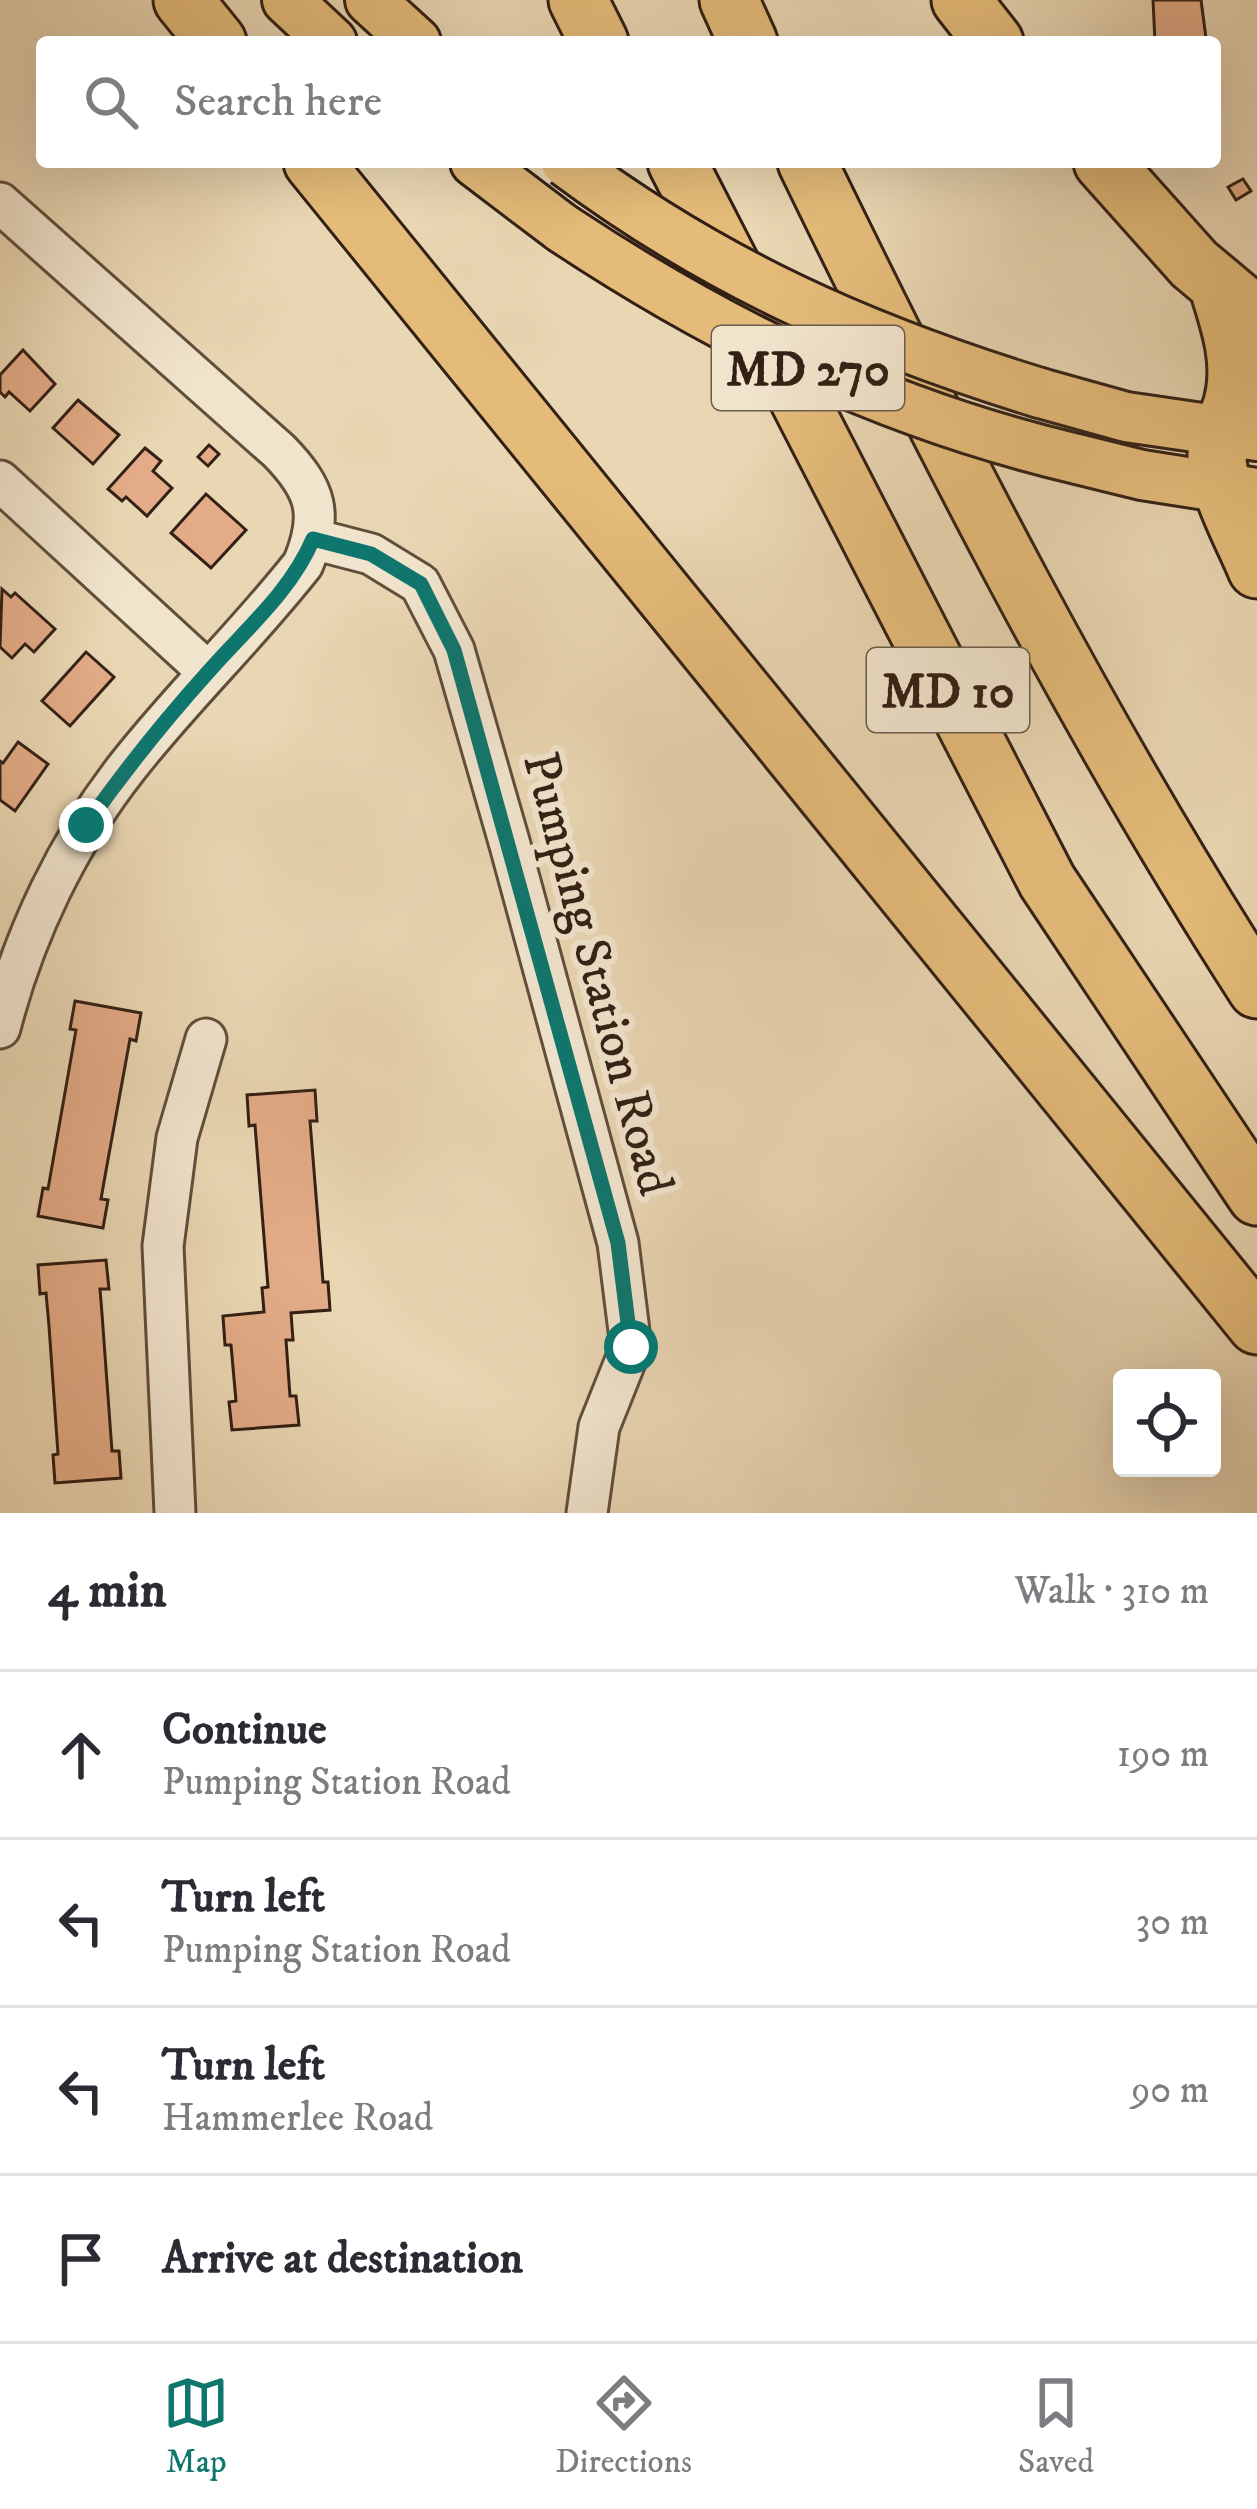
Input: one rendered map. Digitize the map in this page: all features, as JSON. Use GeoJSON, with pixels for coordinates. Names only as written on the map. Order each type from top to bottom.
{"type":"FeatureCollection","features":[{"type":"Feature","properties":{"kind":"highway"},"geometry":{"type":"LineString","coordinates":[[183,0],[212,36]]}},
{"type":"Feature","properties":{"kind":"highway"},"geometry":{"type":"LineString","coordinates":[[578,0],[596,36]]}},
{"type":"Feature","properties":{"kind":"highway"},"geometry":{"type":"LineString","coordinates":[[608,0],[623,36]]}},
{"type":"Feature","properties":{"kind":"highway"},"geometry":{"type":"LineString","coordinates":[[729,0],[745,36]]}},
{"type":"Feature","properties":{"kind":"highway"},"geometry":{"type":"LineString","coordinates":[[961,0],[989,36]]}},
{"type":"Feature","properties":{"kind":"highway"},"geometry":{"type":"LineString","coordinates":[[318,168],[1257,1325]]}},
{"type":"Feature","properties":{"kind":"highway","name":"MD 10"},"geometry":{"type":"LineString","coordinates":[[680,168],[1046,881],[1257,1196]]}},
{"type":"Feature","properties":{"kind":"highway","name":"MD 10"},"geometry":{"type":"LineString","coordinates":[[809,168],[994,536],[1152,818],[1257,989]]}},
{"type":"Feature","properties":{"kind":"highway"},"geometry":{"type":"LineString","coordinates":[[1108,168],[1237,300],[1233,403],[1239,433],[1216,457],[1239,490],[1257,569]]}},
{"type":"Feature","properties":{"kind":"main road"},"geometry":{"type":"LineString","coordinates":[[287,0],[326,36]]}},
{"type":"Feature","properties":{"kind":"main road"},"geometry":{"type":"LineString","coordinates":[[370,0],[409,36]]}},
{"type":"Feature","properties":{"kind":"main road","name":"MD 270"},"geometry":{"type":"LineString","coordinates":[[483,168],[656,291],[825,376],[889,402],[1077,459],[1239,490]]}},
{"type":"Feature","properties":{"kind":"main road","name":"MD 270"},"geometry":{"type":"LineString","coordinates":[[575,168],[691,247],[850,328],[928,357],[1126,417],[1239,433]]}},
{"type":"Feature","properties":{"kind":"street"},"geometry":{"type":"LineString","coordinates":[[0,203],[298,470],[314,497],[313,539],[303,564],[127,767],[86,825],[27,941],[0,1028]]}},
{"type":"Feature","properties":{"kind":"street"},"geometry":{"type":"LineString","coordinates":[[0,481],[208,672]]}},
{"type":"Feature","properties":{"kind":"street","name":"Pumping Station Road"},"geometry":{"type":"LineString","coordinates":[[313,539],[371,554],[421,584],[454,650],[503,823],[618,1243],[631,1347],[599,1427],[587,1513]]}},
{"type":"Feature","properties":{"kind":"street"},"geometry":{"type":"LineString","coordinates":[[175,1513],[164,1246],[178,1138],[206,1039]]}},
{"type":"Feature","properties":{"kind":"building"},"geometry":{"type":"Polygon","coordinates":[[[1153,0],[1201,0],[1206,36],[1155,36],[1153,0]]]}},
{"type":"Feature","properties":{"kind":"building"},"geometry":{"type":"Polygon","coordinates":[[[1243,179],[1251,191],[1236,200],[1228,187],[1243,179]]]}},
{"type":"Feature","properties":{"kind":"building"},"geometry":{"type":"Polygon","coordinates":[[[23,350],[55,384],[30,411],[9,392],[5,397],[0,392],[0,375],[23,350]]]}},
{"type":"Feature","properties":{"kind":"building"},"geometry":{"type":"Polygon","coordinates":[[[78,400],[119,435],[93,464],[53,428],[78,400]]]}},
{"type":"Feature","properties":{"kind":"building"},"geometry":{"type":"Polygon","coordinates":[[[209,445],[219,454],[208,466],[198,457],[209,445]]]}},
{"type":"Feature","properties":{"kind":"building"},"geometry":{"type":"Polygon","coordinates":[[[145,448],[161,461],[153,471],[172,488],[147,516],[126,497],[122,501],[108,489],[145,448]]]}},
{"type":"Feature","properties":{"kind":"building"},"geometry":{"type":"Polygon","coordinates":[[[206,494],[246,530],[211,568],[171,533],[206,494]]]}},
{"type":"Feature","properties":{"kind":"building"},"geometry":{"type":"Polygon","coordinates":[[[2,589],[11,597],[15,593],[55,629],[34,652],[25,644],[12,658],[0,647],[2,589]]]}},
{"type":"Feature","properties":{"kind":"building"},"geometry":{"type":"Polygon","coordinates":[[[86,652],[114,677],[70,726],[42,701],[86,652]]]}},
{"type":"Feature","properties":{"kind":"building"},"geometry":{"type":"Polygon","coordinates":[[[18,742],[48,764],[15,811],[0,800],[0,761],[18,742]]]}},
{"type":"Feature","properties":{"kind":"building"},"geometry":{"type":"Polygon","coordinates":[[[75,1001],[141,1013],[136,1041],[130,1039],[107,1165],[101,1199],[108,1200],[103,1228],[38,1216],[43,1188],[48,1189],[76,1030],[70,1029],[75,1001]]]}},
{"type":"Feature","properties":{"kind":"building"},"geometry":{"type":"Polygon","coordinates":[[[315,1090],[317,1121],[310,1121],[323,1282],[328,1282],[330,1310],[291,1313],[293,1340],[286,1340],[290,1396],[296,1396],[299,1425],[232,1430],[229,1402],[236,1401],[223,1316],[264,1312],[262,1288],[268,1287],[255,1125],[249,1126],[247,1095],[315,1090]]]}},
{"type":"Feature","properties":{"kind":"building"},"geometry":{"type":"Polygon","coordinates":[[[106,1260],[109,1289],[100,1289],[112,1451],[119,1451],[121,1478],[55,1483],[53,1455],[58,1454],[49,1326],[38,1265],[106,1260]]]}},
{"type":"Feature","properties":{"kind":"route"},"geometry":{"type":"LineString","coordinates":[[86,825],[127,767],[278,596],[303,564],[313,539],[371,554],[421,584],[454,650],[509,845],[618,1243],[631,1347]]}}]}
